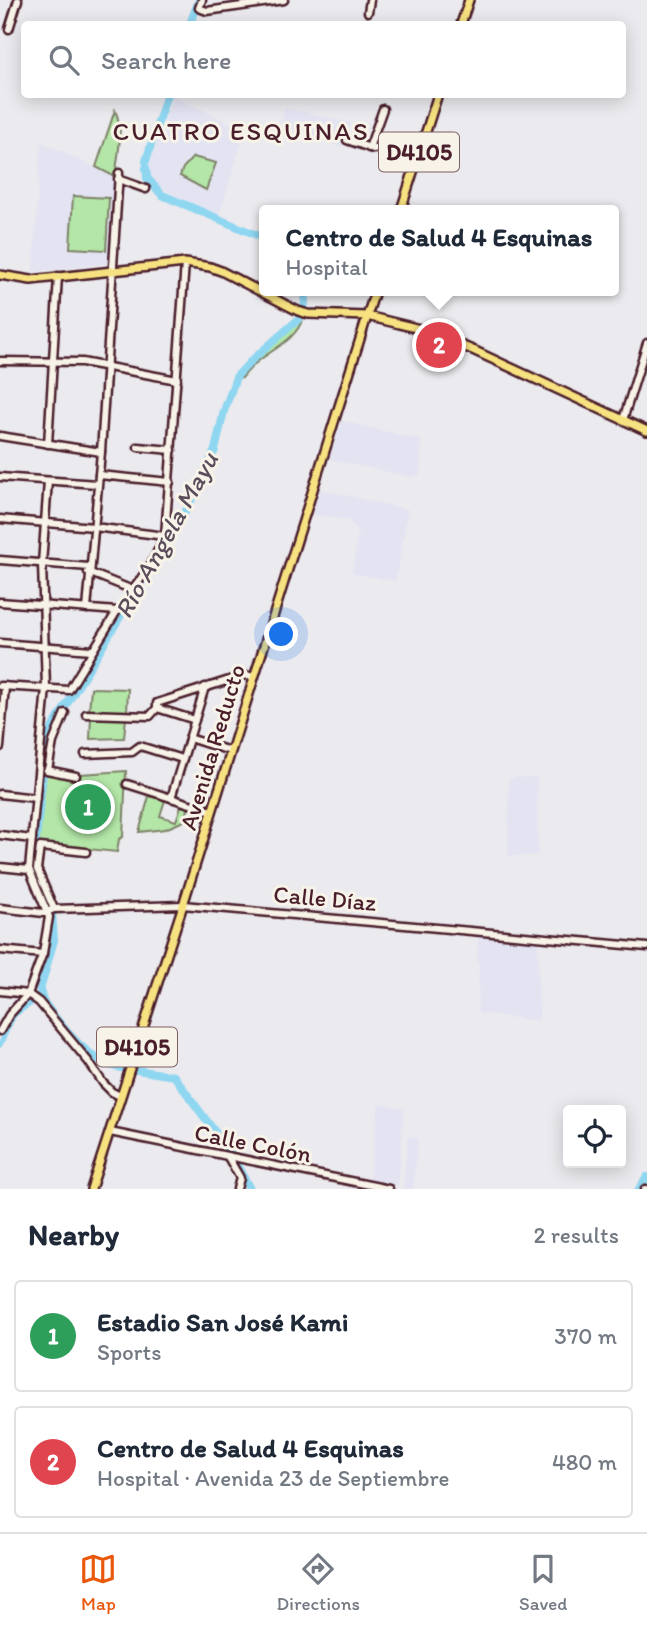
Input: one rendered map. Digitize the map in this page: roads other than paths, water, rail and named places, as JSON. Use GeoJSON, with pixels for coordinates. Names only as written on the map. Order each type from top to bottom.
{"type":"FeatureCollection","features":[{"type":"Feature","properties":{"kind":"main road"},"geometry":{"type":"LineString","coordinates":[[462,21],[469,0]]}},
{"type":"Feature","properties":{"kind":"main road","name":"D4105"},"geometry":{"type":"LineString","coordinates":[[403,205],[426,141],[437,98]]}},
{"type":"Feature","properties":{"kind":"main road"},"geometry":{"type":"LineString","coordinates":[[0,275],[31,280],[185,263],[221,271],[259,291]]}},
{"type":"Feature","properties":{"kind":"main road"},"geometry":{"type":"LineString","coordinates":[[269,296],[308,314],[367,316],[424,330],[469,348],[647,431]]}},
{"type":"Feature","properties":{"kind":"main road","name":"D4105"},"geometry":{"type":"LineString","coordinates":[[367,316],[373,296]]}},
{"type":"Feature","properties":{"kind":"main road","name":"Avenida Reducto"},"geometry":{"type":"LineString","coordinates":[[91,1189],[183,905],[367,316]]}},
{"type":"Feature","properties":{"kind":"street"},"geometry":{"type":"LineString","coordinates":[[9,29],[18,0]]}},
{"type":"Feature","properties":{"kind":"street"},"geometry":{"type":"LineString","coordinates":[[202,0],[199,8],[207,11],[284,0]]}},
{"type":"Feature","properties":{"kind":"street"},"geometry":{"type":"LineString","coordinates":[[368,12],[370,0]]}},
{"type":"Feature","properties":{"kind":"street"},"geometry":{"type":"LineString","coordinates":[[369,148],[383,109]]}},
{"type":"Feature","properties":{"kind":"street"},"geometry":{"type":"LineString","coordinates":[[347,140],[369,148],[426,141]]}},
{"type":"Feature","properties":{"kind":"street"},"geometry":{"type":"LineString","coordinates":[[87,609],[99,475],[118,176],[146,190]]}},
{"type":"Feature","properties":{"kind":"street"},"geometry":{"type":"LineString","coordinates":[[0,561],[89,570],[133,590],[151,564],[165,536],[185,263]]}},
{"type":"Feature","properties":{"kind":"street"},"geometry":{"type":"LineString","coordinates":[[48,444],[58,276]]}},
{"type":"Feature","properties":{"kind":"street"},"geometry":{"type":"LineString","coordinates":[[622,420],[647,343]]}},
{"type":"Feature","properties":{"kind":"street"},"geometry":{"type":"LineString","coordinates":[[0,361],[82,362],[177,380]]}},
{"type":"Feature","properties":{"kind":"street"},"geometry":{"type":"LineString","coordinates":[[0,436],[100,452]]}},
{"type":"Feature","properties":{"kind":"street"},"geometry":{"type":"LineString","coordinates":[[138,447],[172,450]]}},
{"type":"Feature","properties":{"kind":"street"},"geometry":{"type":"LineString","coordinates":[[99,475],[170,482]]}},
{"type":"Feature","properties":{"kind":"street"},"geometry":{"type":"LineString","coordinates":[[0,477],[97,484]]}},
{"type":"Feature","properties":{"kind":"street"},"geometry":{"type":"LineString","coordinates":[[48,481],[42,564],[46,688],[29,870],[51,910]]}},
{"type":"Feature","properties":{"kind":"street"},"geometry":{"type":"LineString","coordinates":[[0,519],[165,536]]}},
{"type":"Feature","properties":{"kind":"street"},"geometry":{"type":"LineString","coordinates":[[0,602],[117,611],[69,690],[3,686],[0,747]]}},
{"type":"Feature","properties":{"kind":"street"},"geometry":{"type":"LineString","coordinates":[[0,643],[92,650]]}},
{"type":"Feature","properties":{"kind":"street"},"geometry":{"type":"LineString","coordinates":[[86,714],[150,716],[157,708],[156,704],[245,674],[254,677]]}},
{"type":"Feature","properties":{"kind":"street"},"geometry":{"type":"LineString","coordinates":[[171,798],[205,687]]}},
{"type":"Feature","properties":{"kind":"street"},"geometry":{"type":"LineString","coordinates":[[157,708],[195,720]]}},
{"type":"Feature","properties":{"kind":"street"},"geometry":{"type":"LineString","coordinates":[[48,770],[53,742],[65,713]]}},
{"type":"Feature","properties":{"kind":"street"},"geometry":{"type":"LineString","coordinates":[[189,738],[230,751]]}},
{"type":"Feature","properties":{"kind":"street"},"geometry":{"type":"LineString","coordinates":[[85,754],[132,752],[140,746],[182,759]]}},
{"type":"Feature","properties":{"kind":"street"},"geometry":{"type":"LineString","coordinates":[[38,769],[76,776]]}},
{"type":"Feature","properties":{"kind":"street"},"geometry":{"type":"LineString","coordinates":[[127,784],[212,811]]}},
{"type":"Feature","properties":{"kind":"street"},"geometry":{"type":"LineString","coordinates":[[0,794],[36,798]]}},
{"type":"Feature","properties":{"kind":"street"},"geometry":{"type":"LineString","coordinates":[[0,835],[32,839]]}},
{"type":"Feature","properties":{"kind":"street"},"geometry":{"type":"LineString","coordinates":[[0,1031],[9,1015],[28,994],[43,954],[51,910],[37,869],[40,847],[86,852]]}},
{"type":"Feature","properties":{"kind":"street"},"geometry":{"type":"LineString","coordinates":[[0,867],[29,870]]}},
{"type":"Feature","properties":{"kind":"street","name":"Calle Díaz"},"geometry":{"type":"LineString","coordinates":[[0,908],[44,913],[51,910],[183,905],[647,947]]}},
{"type":"Feature","properties":{"kind":"street"},"geometry":{"type":"LineString","coordinates":[[0,950],[43,954]]}},
{"type":"Feature","properties":{"kind":"street"},"geometry":{"type":"LineString","coordinates":[[0,991],[28,994],[47,1012],[103,1083],[120,1096]]}},
{"type":"Feature","properties":{"kind":"street","name":"Calle Colón"},"geometry":{"type":"LineString","coordinates":[[110,1132],[389,1189]]}},
{"type":"Feature","properties":{"kind":"street"},"geometry":{"type":"LineString","coordinates":[[228,1157],[240,1178],[237,1189]]}},
{"type":"Feature","properties":{"kind":"waterway","name":"Río Angela Mayu"},"geometry":{"type":"LineString","coordinates":[[191,21],[199,0]]}},
{"type":"Feature","properties":{"kind":"waterway","name":"Río Angela Mayu"},"geometry":{"type":"LineString","coordinates":[[146,161],[166,98]]}},
{"type":"Feature","properties":{"kind":"waterway","name":"Río Angela Mayu"},"geometry":{"type":"LineString","coordinates":[[146,168],[147,178],[162,195],[259,236]]}},
{"type":"Feature","properties":{"kind":"waterway","name":"Río Angela Mayu"},"geometry":{"type":"LineString","coordinates":[[304,310],[305,296]]}},
{"type":"Feature","properties":{"kind":"waterway","name":"Río Angela Mayu"},"geometry":{"type":"LineString","coordinates":[[155,561],[187,509],[215,450],[224,411],[236,377],[300,318]]}},
{"type":"Feature","properties":{"kind":"waterway","name":"Río Angela Mayu"},"geometry":{"type":"LineString","coordinates":[[45,765],[46,746],[53,727],[142,581]]}},
{"type":"Feature","properties":{"kind":"waterway","name":"Río Angela Mayu"},"geometry":{"type":"LineString","coordinates":[[43,774],[33,869],[50,906]]}},
{"type":"Feature","properties":{"kind":"waterway","name":"Río Angela Mayu"},"geometry":{"type":"LineString","coordinates":[[52,913],[54,940],[40,990],[43,1001],[67,1032],[88,1052],[110,1065],[122,1068]]}},
{"type":"Feature","properties":{"kind":"waterway"},"geometry":{"type":"LineString","coordinates":[[0,1045],[14,1015],[33,1002]]}},
{"type":"Feature","properties":{"kind":"waterway","name":"Río Angela Mayu"},"geometry":{"type":"LineString","coordinates":[[137,1070],[174,1076],[229,1151],[250,1189]]}},
{"type":"Feature","properties":{"kind":"waterway"},"geometry":{"type":"LineString","coordinates":[[639,1189],[647,1177]]}},
{"type":"Feature","properties":{"kind":"place","name":"Centro de Salud 4 Esquinas"},"geometry":{"type":"Point","coordinates":[439,345]}},
{"type":"Feature","properties":{"kind":"place","name":"Estadio San José Kami"},"geometry":{"type":"Point","coordinates":[88,807]}},
{"type":"Feature","properties":{"kind":"district","name":"CUATRO ESQUINAS"},"geometry":{"type":"Point","coordinates":[241,131]}}]}
